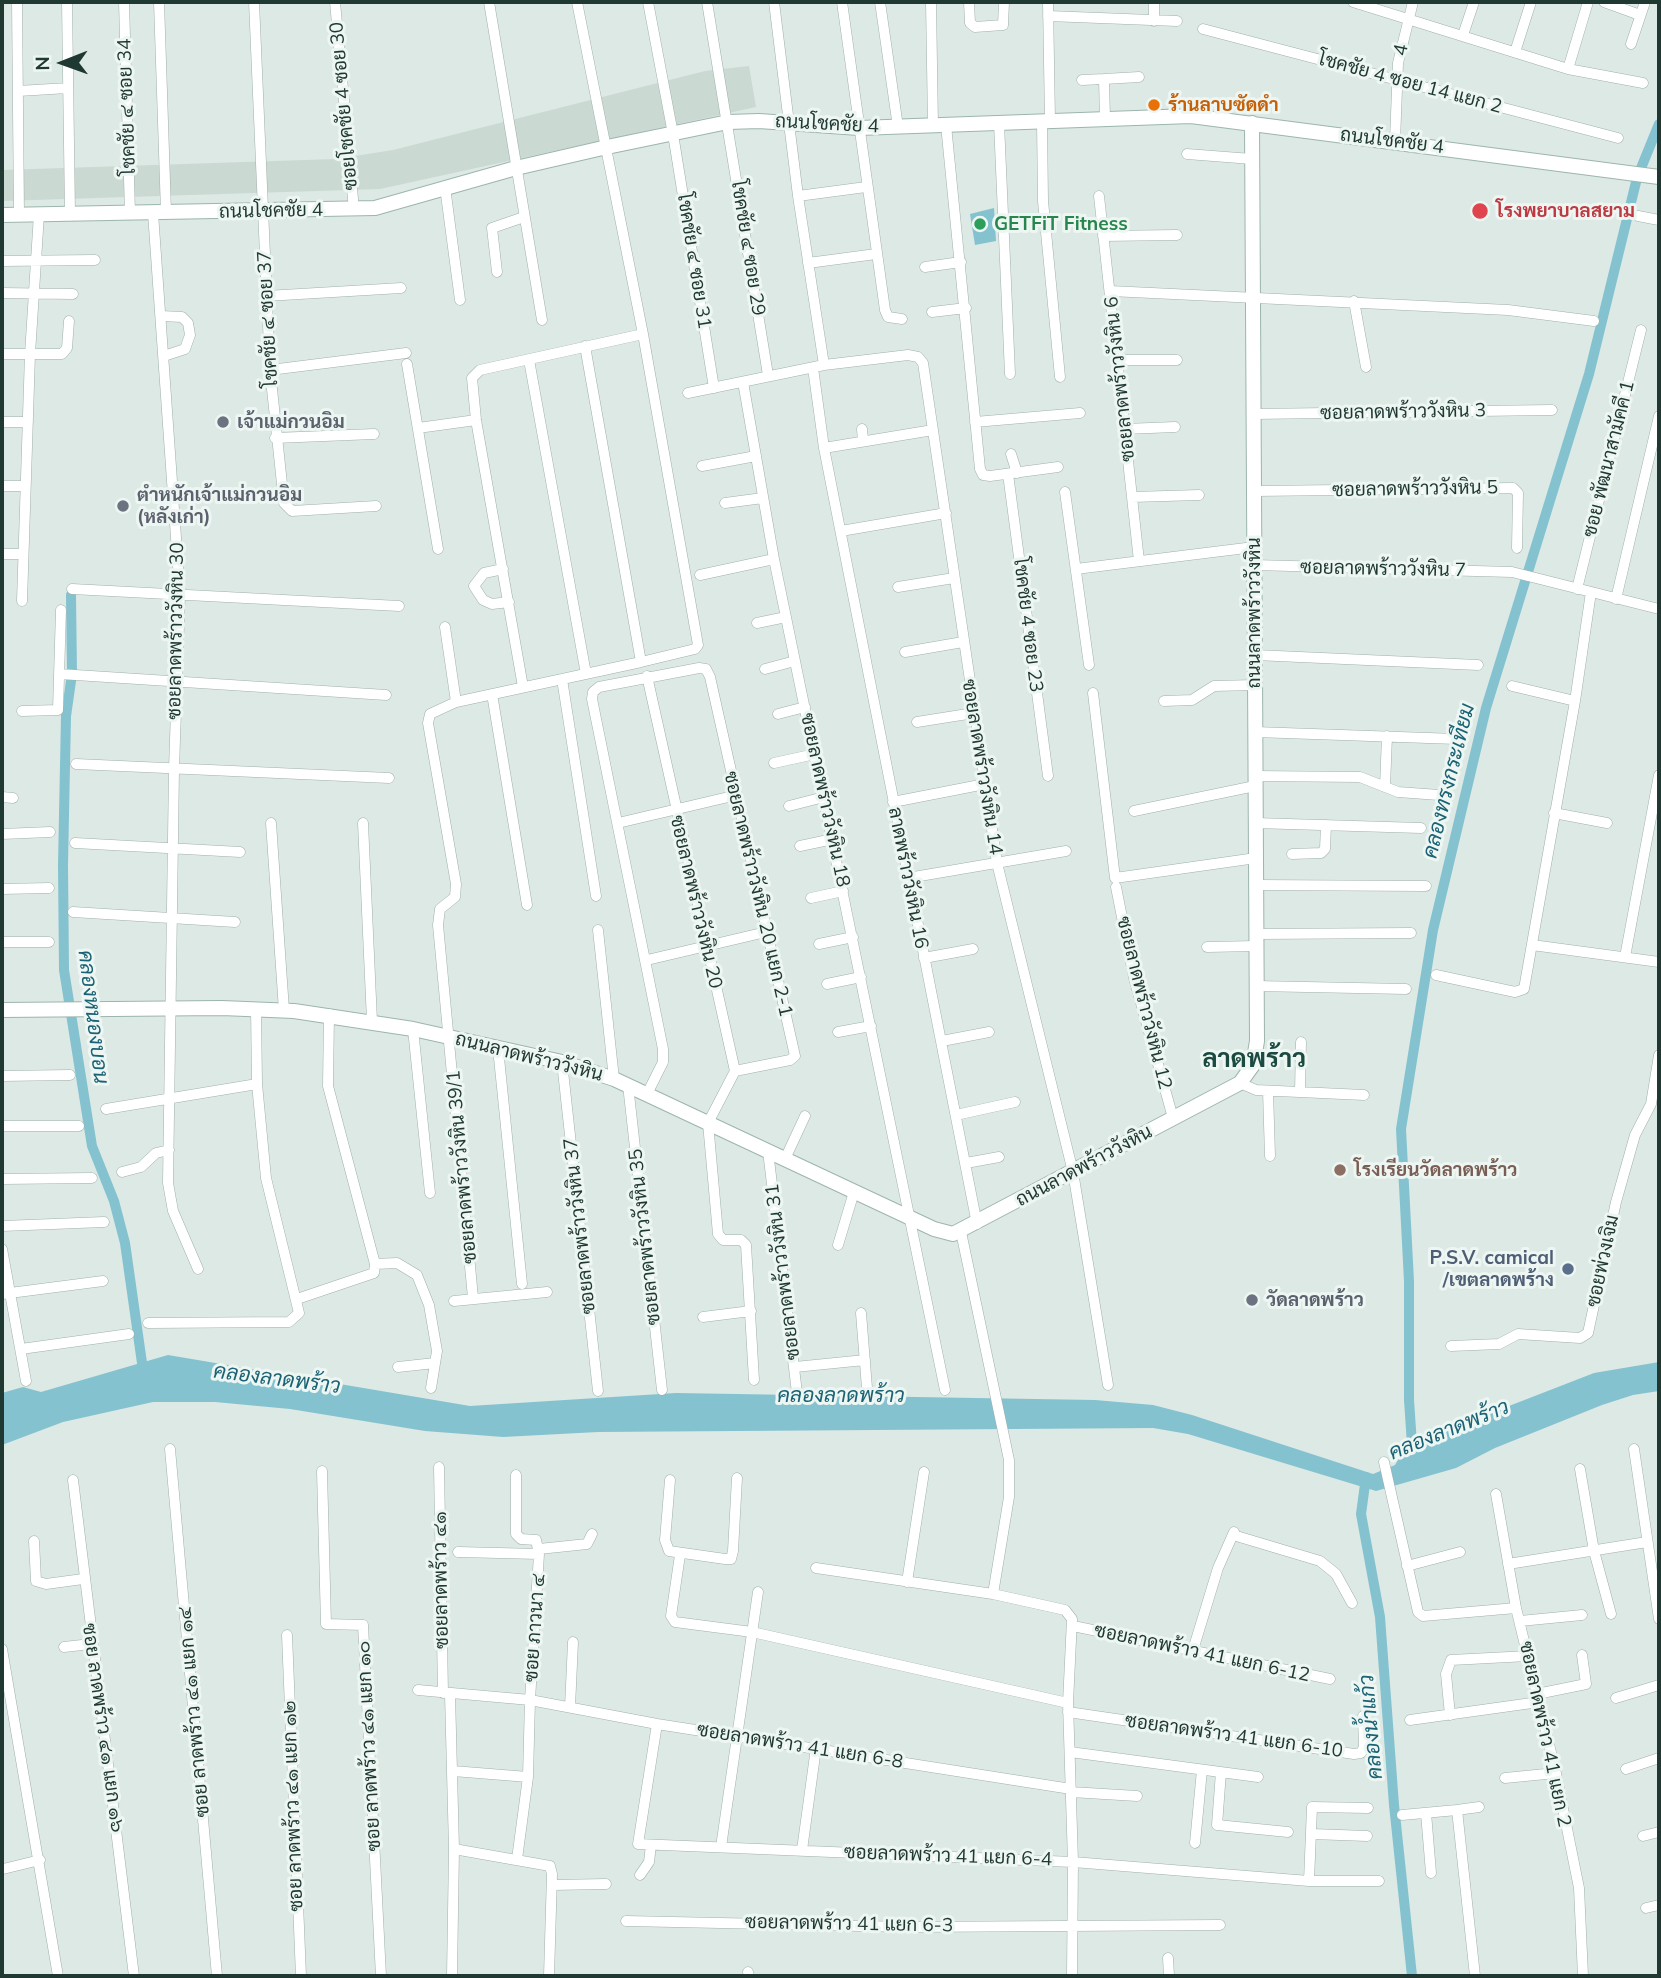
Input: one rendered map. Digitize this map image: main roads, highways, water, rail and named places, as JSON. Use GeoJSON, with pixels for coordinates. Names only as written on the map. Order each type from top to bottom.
{"type":"FeatureCollection","features":[{"type":"Feature","properties":{"kind":"main road","name":"ถนนโชคชัย 4"},"geometry":{"type":"LineString","coordinates":[[2,215],[354,210],[396,203],[516,168],[729,122],[789,121],[859,128],[1191,116],[1659,177]]}},
{"type":"Feature","properties":{"kind":"main road","name":"ถนนลาดพร้าววังหิน"},"geometry":{"type":"LineString","coordinates":[[2,1010],[256,1009],[329,1014],[413,1029],[562,1062],[628,1085],[943,1233],[961,1232],[977,1224],[1240,1083],[1252,1065],[1255,1053],[1256,986],[1252,123]]}},
{"type":"Feature","properties":{"kind":"water"},"geometry":{"type":"Polygon","coordinates":[[[994,208],[996,241],[975,245],[970,214],[994,208]]]}},
{"type":"Feature","properties":{"kind":"water","name":"คลองลาดพร้าว"},"geometry":{"type":"Polygon","coordinates":[[[168,1355],[470,1406],[676,1393],[1095,1400],[1153,1405],[1192,1415],[1373,1474],[1395,1465],[1406,1446],[1594,1373],[1659,1362],[1659,1391],[1633,1395],[1602,1405],[1495,1448],[1456,1468],[1376,1491],[1188,1434],[1153,1428],[598,1432],[503,1437],[425,1431],[290,1409],[215,1402],[153,1402],[63,1422],[2,1445],[2,1393],[23,1387],[41,1392],[168,1355]]]}},
{"type":"Feature","properties":{"kind":"waterway","name":"คลองทรงกระเทียม"},"geometry":{"type":"LineString","coordinates":[[1413,1459],[1409,1400],[1409,1281],[1401,1129],[1433,930],[1486,708],[1589,374],[1637,178],[1659,124]]}},
{"type":"Feature","properties":{"kind":"waterway","name":"คลองหนองบอน"},"geometry":{"type":"LineString","coordinates":[[71,595],[72,674],[66,716],[63,865],[64,970],[92,1146],[114,1201],[125,1243],[144,1377]]}},
{"type":"Feature","properties":{"kind":"waterway","name":"คลองน้ำแก้ว"},"geometry":{"type":"LineString","coordinates":[[1366,1477],[1361,1514],[1380,1617],[1394,1805],[1412,1976]]}},
{"type":"Feature","properties":{"kind":"place","name":"ร้านลาบซัดดำ"},"geometry":{"type":"Point","coordinates":[1154,105]}},
{"type":"Feature","properties":{"kind":"place","name":"โรงพยาบาลสยาม"},"geometry":{"type":"Point","coordinates":[1480,211]}},
{"type":"Feature","properties":{"kind":"place","name":"GETFiT Fitness"},"geometry":{"type":"Point","coordinates":[980,224]}},
{"type":"Feature","properties":{"kind":"place","name":"เจ้าแม่กวนอิม"},"geometry":{"type":"Point","coordinates":[223,422]}},
{"type":"Feature","properties":{"kind":"place","name":"ตำหนักเจ้าแม่กวนอิม (หลังเก่า)"},"geometry":{"type":"Point","coordinates":[123,506]}},
{"type":"Feature","properties":{"kind":"place","name":"โรงเรียนวัดลาดพร้าว"},"geometry":{"type":"Point","coordinates":[1340,1170]}},
{"type":"Feature","properties":{"kind":"place","name":"P.S.V. camical /เขตลาดพร้าง"},"geometry":{"type":"Point","coordinates":[1568,1269]}},
{"type":"Feature","properties":{"kind":"place","name":"วัดลาดพร้าว"},"geometry":{"type":"Point","coordinates":[1252,1300]}},
{"type":"Feature","properties":{"kind":"district","name":"ลาดพร้าว"},"geometry":{"type":"Point","coordinates":[1254,1059]}}]}
